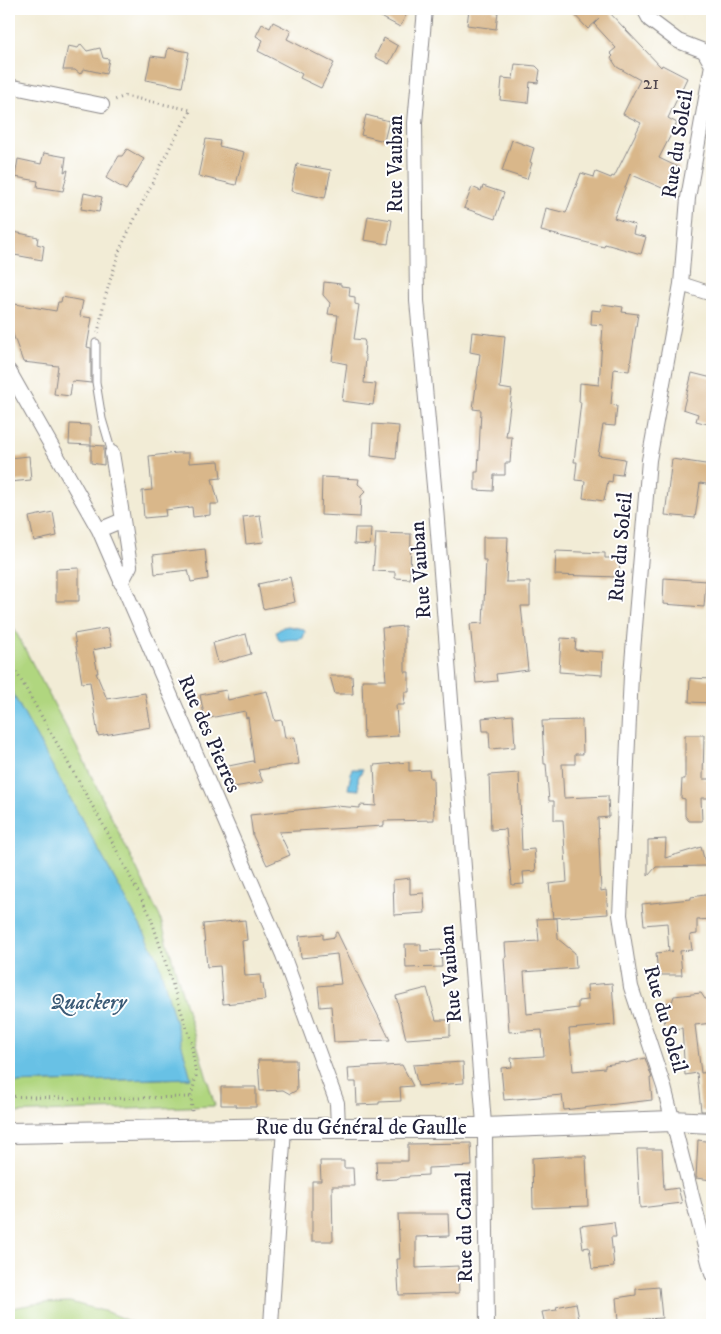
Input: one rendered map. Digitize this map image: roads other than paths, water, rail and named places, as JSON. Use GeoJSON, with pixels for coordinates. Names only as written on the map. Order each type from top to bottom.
{"type":"FeatureCollection","features":[{"type":"Feature","properties":{"kind":"street","name":"Rue Vauban"},"geometry":{"type":"LineString","coordinates":[[426,9],[415,123],[417,301],[436,508],[484,1128]]}},
{"type":"Feature","properties":{"kind":"street","name":"Rue du Soleil"},"geometry":{"type":"LineString","coordinates":[[644,9],[650,20],[678,41],[704,51],[712,65],[688,198],[681,284],[649,460],[631,675],[620,915],[631,987],[664,1087],[712,1274]]}},
{"type":"Feature","properties":{"kind":"street"},"geometry":{"type":"LineString","coordinates":[[9,86],[102,105]]}},
{"type":"Feature","properties":{"kind":"street"},"geometry":{"type":"LineString","coordinates":[[681,284],[712,294]]}},
{"type":"Feature","properties":{"kind":"street","name":"Rue des Pierres"},"geometry":{"type":"LineString","coordinates":[[9,371],[99,530],[283,954],[338,1103],[338,1127]]}},
{"type":"Feature","properties":{"kind":"street"},"geometry":{"type":"LineString","coordinates":[[112,453],[130,566],[121,583]]}},
{"type":"Feature","properties":{"kind":"street"},"geometry":{"type":"LineString","coordinates":[[99,530],[123,520]]}},
{"type":"Feature","properties":{"kind":"street","name":"Rue du Général de Gaulle"},"geometry":{"type":"LineString","coordinates":[[9,1133],[338,1127],[484,1128],[672,1121],[712,1122]]}},
{"type":"Feature","properties":{"kind":"street"},"geometry":{"type":"LineString","coordinates":[[271,1325],[284,1128]]}},
{"type":"Feature","properties":{"kind":"street","name":"Rue du Canal"},"geometry":{"type":"LineString","coordinates":[[484,1128],[487,1325]]}},
{"type":"Feature","properties":{"kind":"lane"},"geometry":{"type":"LineString","coordinates":[[96,343],[96,382],[102,419],[112,453]]}},
{"type":"Feature","properties":{"kind":"water"},"geometry":{"type":"Polygon","coordinates":[[[288,626],[303,629],[305,632],[303,638],[279,640],[276,632],[288,626]]]}},
{"type":"Feature","properties":{"kind":"water","name":"Quackery"},"geometry":{"type":"Polygon","coordinates":[[[9,687],[157,956],[191,1078],[9,1083],[9,687]]]}},
{"type":"Feature","properties":{"kind":"water"},"geometry":{"type":"Polygon","coordinates":[[[352,769],[363,769],[358,778],[359,790],[348,789],[352,769]]]}}]}
